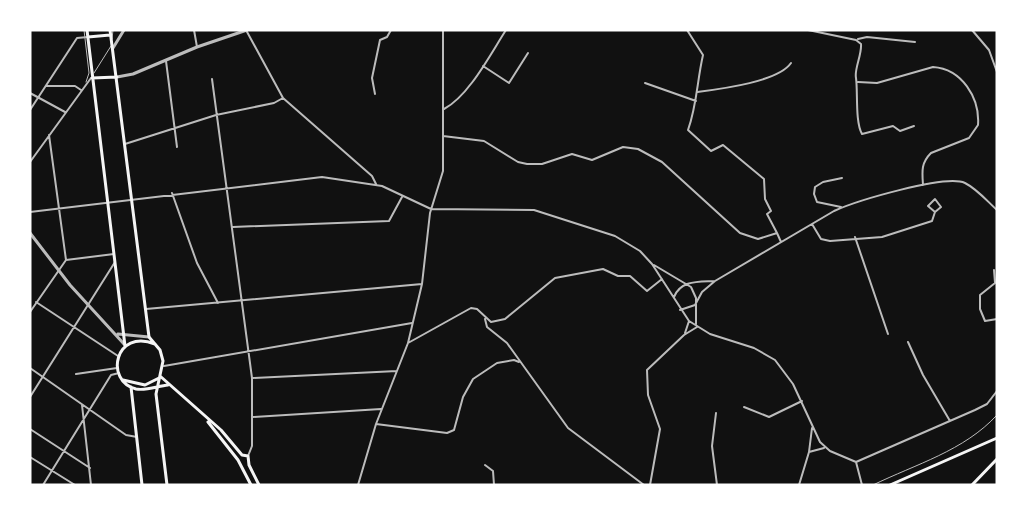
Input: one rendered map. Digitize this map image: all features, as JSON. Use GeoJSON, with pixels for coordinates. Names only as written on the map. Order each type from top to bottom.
{"type":"FeatureCollection","features":[{"type":"Feature","properties":{"kind":"main road"},"geometry":{"type":"LineString","coordinates":[[85,30],[125,346]]}},
{"type":"Feature","properties":{"kind":"main road"},"geometry":{"type":"LineString","coordinates":[[86,37],[113,31],[112,42],[149,337],[162,355],[164,366],[156,399],[167,485]]}},
{"type":"Feature","properties":{"kind":"main road"},"geometry":{"type":"LineString","coordinates":[[90,77],[117,77]]}},
{"type":"Feature","properties":{"kind":"main road"},"geometry":{"type":"LineString","coordinates":[[156,345],[139,340],[125,346],[118,356],[117,368],[123,380],[131,387],[143,390],[168,386]]}},
{"type":"Feature","properties":{"kind":"main road"},"geometry":{"type":"LineString","coordinates":[[123,380],[145,385],[160,376]]}},
{"type":"Feature","properties":{"kind":"main road"},"geometry":{"type":"LineString","coordinates":[[160,376],[168,386],[221,430],[242,455],[248,456],[249,465],[259,485]]}},
{"type":"Feature","properties":{"kind":"main road"},"geometry":{"type":"LineString","coordinates":[[131,387],[142,485]]}},
{"type":"Feature","properties":{"kind":"main road"},"geometry":{"type":"LineString","coordinates":[[205,418],[238,460],[251,485]]}},
{"type":"Feature","properties":{"kind":"main road"},"geometry":{"type":"LineString","coordinates":[[890,485],[997,438]]}},
{"type":"Feature","properties":{"kind":"main road"},"geometry":{"type":"LineString","coordinates":[[238,460],[242,455]]}},
{"type":"Feature","properties":{"kind":"main road"},"geometry":{"type":"LineString","coordinates":[[972,485],[997,459]]}},
{"type":"Feature","properties":{"kind":"main road"},"geometry":{"type":"LineString","coordinates":[[242,467],[249,465]]}},
{"type":"Feature","properties":{"kind":"street"},"geometry":{"type":"LineString","coordinates":[[113,48],[124,30]]}},
{"type":"Feature","properties":{"kind":"street"},"geometry":{"type":"LineString","coordinates":[[194,30],[196,47]]}},
{"type":"Feature","properties":{"kind":"street"},"geometry":{"type":"LineString","coordinates":[[117,77],[133,74],[196,47],[246,30],[284,98],[372,176],[375,184]]}},
{"type":"Feature","properties":{"kind":"street"},"geometry":{"type":"LineString","coordinates":[[375,94],[372,78],[380,40],[387,37],[391,30]]}},
{"type":"Feature","properties":{"kind":"street"},"geometry":{"type":"LineString","coordinates":[[358,485],[375,424],[408,343],[422,284],[431,209],[443,171],[443,30]]}},
{"type":"Feature","properties":{"kind":"street"},"geometry":{"type":"LineString","coordinates":[[444,109],[452,105],[483,66],[506,30]]}},
{"type":"Feature","properties":{"kind":"street"},"geometry":{"type":"LineString","coordinates":[[687,30],[703,55],[696,86],[696,101],[688,130],[711,151],[723,145],[764,179],[765,200],[771,211],[767,214],[781,242]]}},
{"type":"Feature","properties":{"kind":"street"},"geometry":{"type":"LineString","coordinates":[[808,30],[856,40],[867,37],[915,42]]}},
{"type":"Feature","properties":{"kind":"street"},"geometry":{"type":"LineString","coordinates":[[834,36],[838,30]]}},
{"type":"Feature","properties":{"kind":"street"},"geometry":{"type":"LineString","coordinates":[[972,30],[989,50],[997,72]]}},
{"type":"Feature","properties":{"kind":"street"},"geometry":{"type":"LineString","coordinates":[[30,110],[76,38],[86,37]]}},
{"type":"Feature","properties":{"kind":"street"},"geometry":{"type":"LineString","coordinates":[[856,40],[861,44],[856,79],[858,82],[857,126],[862,134],[893,126],[900,131],[914,126]]}},
{"type":"Feature","properties":{"kind":"street"},"geometry":{"type":"LineString","coordinates":[[483,66],[509,83],[528,53]]}},
{"type":"Feature","properties":{"kind":"street"},"geometry":{"type":"LineString","coordinates":[[166,60],[177,147]]}},
{"type":"Feature","properties":{"kind":"street"},"geometry":{"type":"LineString","coordinates":[[697,92],[741,84],[785,71],[791,63]]}},
{"type":"Feature","properties":{"kind":"street"},"geometry":{"type":"LineString","coordinates":[[858,82],[877,82],[933,67],[941,68],[957,77],[971,89],[978,125],[969,138],[927,157],[922,168],[923,185]]}},
{"type":"Feature","properties":{"kind":"street"},"geometry":{"type":"LineString","coordinates":[[30,162],[90,77]]}},
{"type":"Feature","properties":{"kind":"street"},"geometry":{"type":"LineString","coordinates":[[212,79],[252,378],[252,446],[248,456]]}},
{"type":"Feature","properties":{"kind":"street"},"geometry":{"type":"LineString","coordinates":[[645,83],[696,101]]}},
{"type":"Feature","properties":{"kind":"street"},"geometry":{"type":"LineString","coordinates":[[47,86],[75,86],[81,90]]}},
{"type":"Feature","properties":{"kind":"street"},"geometry":{"type":"LineString","coordinates":[[30,93],[65,112]]}},
{"type":"Feature","properties":{"kind":"street"},"geometry":{"type":"LineString","coordinates":[[125,144],[216,115],[274,103],[284,98]]}},
{"type":"Feature","properties":{"kind":"street"},"geometry":{"type":"LineString","coordinates":[[49,135],[66,260]]}},
{"type":"Feature","properties":{"kind":"street"},"geometry":{"type":"LineString","coordinates":[[443,136],[484,141],[518,162],[527,164],[542,164],[572,154],[592,160],[618,148],[632,147],[662,162],[740,233],[758,239],[777,233]]}},
{"type":"Feature","properties":{"kind":"street"},"geometry":{"type":"LineString","coordinates":[[30,212],[322,177],[375,184],[431,209],[527,209],[615,236],[640,251],[652,264],[689,321],[717,337],[766,354],[785,371],[802,402],[812,428],[825,448],[856,462],[987,404],[997,391]]}},
{"type":"Feature","properties":{"kind":"street"},"geometry":{"type":"LineString","coordinates":[[842,178],[823,182],[815,188],[814,194],[817,202],[842,207]]}},
{"type":"Feature","properties":{"kind":"street"},"geometry":{"type":"LineString","coordinates":[[680,310],[695,305],[702,292],[715,281],[842,207],[945,180],[964,182],[997,210]]}},
{"type":"Feature","properties":{"kind":"street"},"geometry":{"type":"LineString","coordinates":[[172,194],[197,263],[218,303]]}},
{"type":"Feature","properties":{"kind":"street"},"geometry":{"type":"LineString","coordinates":[[233,227],[389,221],[403,197]]}},
{"type":"Feature","properties":{"kind":"street"},"geometry":{"type":"LineString","coordinates":[[812,224],[821,239],[830,241],[895,235],[932,221],[941,205],[933,199],[928,208],[935,212]]}},
{"type":"Feature","properties":{"kind":"street"},"geometry":{"type":"LineString","coordinates":[[30,232],[58,269],[125,346]]}},
{"type":"Feature","properties":{"kind":"street"},"geometry":{"type":"LineString","coordinates":[[855,237],[888,334]]}},
{"type":"Feature","properties":{"kind":"street"},"geometry":{"type":"LineString","coordinates":[[30,312],[66,260],[114,254]]}},
{"type":"Feature","properties":{"kind":"street"},"geometry":{"type":"LineString","coordinates":[[30,397],[115,262]]}},
{"type":"Feature","properties":{"kind":"street"},"geometry":{"type":"LineString","coordinates":[[652,264],[686,283],[694,292],[697,327]]}},
{"type":"Feature","properties":{"kind":"street"},"geometry":{"type":"LineString","coordinates":[[408,343],[471,308],[477,309],[491,322],[505,319],[555,278],[603,268],[618,276],[630,276],[647,291],[662,279]]}},
{"type":"Feature","properties":{"kind":"street"},"geometry":{"type":"LineString","coordinates":[[994,270],[995,283],[980,295],[980,307],[985,321],[997,319]]}},
{"type":"Feature","properties":{"kind":"street"},"geometry":{"type":"LineString","coordinates":[[673,299],[677,289],[686,283],[715,281]]}},
{"type":"Feature","properties":{"kind":"street"},"geometry":{"type":"LineString","coordinates":[[146,309],[422,284]]}},
{"type":"Feature","properties":{"kind":"street"},"geometry":{"type":"LineString","coordinates":[[36,302],[118,356]]}},
{"type":"Feature","properties":{"kind":"street"},"geometry":{"type":"LineString","coordinates":[[485,317],[487,327],[507,343],[574,434],[644,485]]}},
{"type":"Feature","properties":{"kind":"street"},"geometry":{"type":"LineString","coordinates":[[684,334],[689,321]]}},
{"type":"Feature","properties":{"kind":"street"},"geometry":{"type":"LineString","coordinates":[[164,366],[413,322]]}},
{"type":"Feature","properties":{"kind":"street"},"geometry":{"type":"LineString","coordinates":[[650,485],[660,429],[648,395],[647,370],[684,334],[697,327]]}},
{"type":"Feature","properties":{"kind":"street"},"geometry":{"type":"LineString","coordinates":[[116,333],[123,336],[149,337]]}},
{"type":"Feature","properties":{"kind":"street"},"geometry":{"type":"LineString","coordinates":[[908,342],[923,375],[950,421]]}},
{"type":"Feature","properties":{"kind":"street"},"geometry":{"type":"LineString","coordinates":[[375,424],[447,433],[454,430],[463,397],[473,379],[497,363],[514,360],[519,362]]}},
{"type":"Feature","properties":{"kind":"street"},"geometry":{"type":"LineString","coordinates":[[30,368],[126,435],[137,438]]}},
{"type":"Feature","properties":{"kind":"street"},"geometry":{"type":"LineString","coordinates":[[76,374],[117,368]]}},
{"type":"Feature","properties":{"kind":"street"},"geometry":{"type":"LineString","coordinates":[[252,378],[397,371]]}},
{"type":"Feature","properties":{"kind":"street"},"geometry":{"type":"LineString","coordinates":[[43,485],[111,375],[119,373]]}},
{"type":"Feature","properties":{"kind":"street"},"geometry":{"type":"LineString","coordinates":[[744,407],[769,417],[802,402]]}},
{"type":"Feature","properties":{"kind":"street"},"geometry":{"type":"LineString","coordinates":[[82,405],[91,485]]}},
{"type":"Feature","properties":{"kind":"street"},"geometry":{"type":"LineString","coordinates":[[253,417],[381,409]]}},
{"type":"Feature","properties":{"kind":"street"},"geometry":{"type":"LineString","coordinates":[[716,413],[712,446],[717,485]]}},
{"type":"Feature","properties":{"kind":"street"},"geometry":{"type":"LineString","coordinates":[[799,485],[809,452],[812,428]]}},
{"type":"Feature","properties":{"kind":"street"},"geometry":{"type":"LineString","coordinates":[[30,429],[90,468]]}},
{"type":"Feature","properties":{"kind":"street"},"geometry":{"type":"LineString","coordinates":[[809,452],[825,448]]}},
{"type":"Feature","properties":{"kind":"street"},"geometry":{"type":"LineString","coordinates":[[30,457],[75,485]]}},
{"type":"Feature","properties":{"kind":"street"},"geometry":{"type":"LineString","coordinates":[[856,462],[862,485]]}},
{"type":"Feature","properties":{"kind":"street"},"geometry":{"type":"LineString","coordinates":[[485,465],[493,471],[494,485]]}},
{"type":"Feature","properties":{"kind":"lane"},"geometry":{"type":"LineString","coordinates":[[90,77],[112,42]]}},
{"type":"Feature","properties":{"kind":"lane"},"geometry":{"type":"LineString","coordinates":[[873,485],[961,445],[986,428],[997,415]]}}]}
